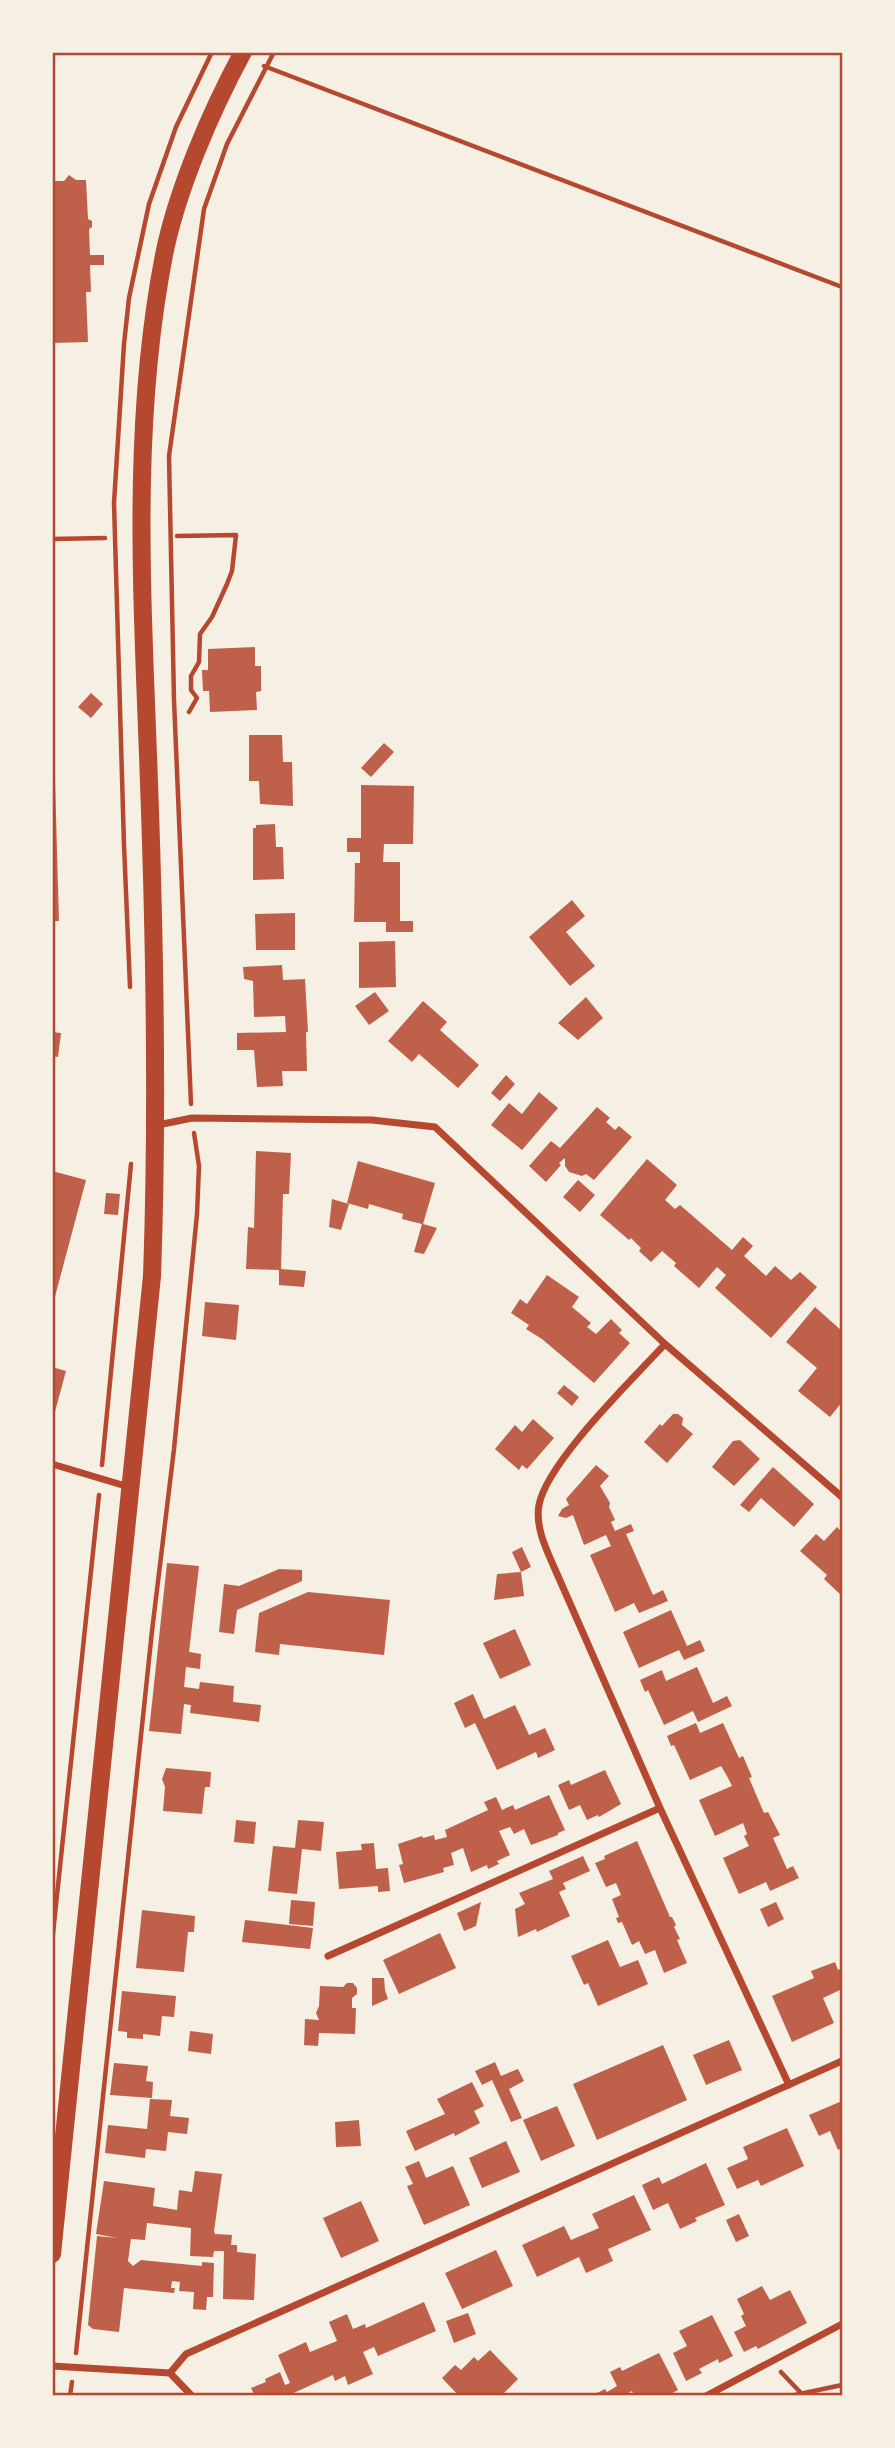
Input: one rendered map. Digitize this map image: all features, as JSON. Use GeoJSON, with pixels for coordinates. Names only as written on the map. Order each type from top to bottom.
{"type":"FeatureCollection","features":[{"type":"Feature","properties":{"kind":"main road"},"geometry":{"type":"LineString","coordinates":[[52,2254],[152,1281],[157,1125],[153,898],[140,528],[149,352],[164,253],[189,169],[242,55]]}},
{"type":"Feature","properties":{"kind":"street"},"geometry":{"type":"LineString","coordinates":[[157,1125],[192,1118],[372,1120],[435,1127],[665,1344],[842,1497]]}},
{"type":"Feature","properties":{"kind":"street"},"geometry":{"type":"LineString","coordinates":[[665,1344],[583,1435],[549,1479],[538,1506],[541,1533],[660,1808],[789,2085]]}},
{"type":"Feature","properties":{"kind":"street"},"geometry":{"type":"LineString","coordinates":[[52,1464],[131,1488]]}},
{"type":"Feature","properties":{"kind":"street"},"geometry":{"type":"LineString","coordinates":[[328,1956],[660,1808]]}},
{"type":"Feature","properties":{"kind":"street"},"geometry":{"type":"LineString","coordinates":[[170,2373],[186,2354],[842,2061]]}},
{"type":"Feature","properties":{"kind":"street"},"geometry":{"type":"LineString","coordinates":[[706,2396],[842,2324]]}},
{"type":"Feature","properties":{"kind":"street"},"geometry":{"type":"LineString","coordinates":[[52,2366],[170,2373],[192,2396]]}},
{"type":"Feature","properties":{"kind":"path"},"geometry":{"type":"LineString","coordinates":[[70,2396],[174,1449],[197,1214],[199,1166],[192,1118],[185,1000],[174,700],[169,456],[204,209],[226,144],[274,52]]}},
{"type":"Feature","properties":{"kind":"path"},"geometry":{"type":"LineString","coordinates":[[242,55],[266,67],[842,287]]}},
{"type":"Feature","properties":{"kind":"path"},"geometry":{"type":"LineString","coordinates":[[177,536],[236,535],[232,571],[200,634],[199,662],[191,676],[191,690],[198,698],[189,712]]}},
{"type":"Feature","properties":{"kind":"path"},"geometry":{"type":"LineString","coordinates":[[52,539],[105,538]]}},
{"type":"Feature","properties":{"kind":"path"},"geometry":{"type":"LineString","coordinates":[[52,1943],[121,1272]]}},
{"type":"Feature","properties":{"kind":"path"},"geometry":{"type":"LineString","coordinates":[[770,2361],[803,2394]]}},
{"type":"Feature","properties":{"kind":"path"},"geometry":{"type":"LineString","coordinates":[[790,2396],[842,2385]]}},
{"type":"Feature","properties":{"kind":"building"},"geometry":{"type":"Polygon","coordinates":[[[55,171],[55,181],[64,181],[69,175],[76,180],[86,180],[88,219],[92,221],[92,227],[89,229],[90,255],[104,255],[104,265],[90,265],[91,292],[86,292],[88,342],[52,343],[52,172],[55,171]]]}},
{"type":"Feature","properties":{"kind":"building"},"geometry":{"type":"Polygon","coordinates":[[[255,647],[255,666],[261,666],[261,691],[256,692],[257,710],[210,712],[209,691],[203,691],[202,670],[208,670],[208,649],[255,647]]]}},
{"type":"Feature","properties":{"kind":"building"},"geometry":{"type":"Polygon","coordinates":[[[91,693],[103,704],[91,718],[78,707],[91,693]]]}},
{"type":"Feature","properties":{"kind":"building"},"geometry":{"type":"Polygon","coordinates":[[[249,735],[282,735],[283,762],[292,762],[293,806],[260,804],[259,781],[249,781],[249,735]]]}},
{"type":"Feature","properties":{"kind":"building"},"geometry":{"type":"Polygon","coordinates":[[[384,743],[394,752],[371,777],[361,768],[384,743]]]}},
{"type":"Feature","properties":{"kind":"building"},"geometry":{"type":"Polygon","coordinates":[[[52,781],[55,781],[59,921],[52,921],[52,781]]]}},
{"type":"Feature","properties":{"kind":"building"},"geometry":{"type":"Polygon","coordinates":[[[361,785],[414,786],[413,844],[384,844],[383,862],[400,862],[400,921],[413,921],[413,932],[386,932],[386,922],[354,922],[355,863],[360,863],[360,852],[347,852],[347,838],[361,838],[361,785]]]}},
{"type":"Feature","properties":{"kind":"building"},"geometry":{"type":"Polygon","coordinates":[[[275,824],[276,847],[283,847],[284,879],[253,880],[253,828],[256,828],[256,825],[275,824]]]}},
{"type":"Feature","properties":{"kind":"building"},"geometry":{"type":"Polygon","coordinates":[[[572,900],[585,916],[566,932],[595,966],[570,986],[529,937],[572,900]]]}},
{"type":"Feature","properties":{"kind":"building"},"geometry":{"type":"Polygon","coordinates":[[[295,913],[295,950],[256,950],[255,914],[295,913]]]}},
{"type":"Feature","properties":{"kind":"building"},"geometry":{"type":"Polygon","coordinates":[[[395,941],[396,987],[359,988],[359,942],[395,941]]]}},
{"type":"Feature","properties":{"kind":"building"},"geometry":{"type":"Polygon","coordinates":[[[282,965],[283,980],[305,979],[307,1071],[282,1071],[283,1086],[257,1087],[254,1050],[237,1050],[237,1033],[286,1032],[285,1016],[254,1017],[253,981],[244,979],[243,967],[282,965]]]}},
{"type":"Feature","properties":{"kind":"building"},"geometry":{"type":"Polygon","coordinates":[[[375,992],[389,1011],[369,1025],[355,1006],[375,992]]]}},
{"type":"Feature","properties":{"kind":"building"},"geometry":{"type":"Polygon","coordinates":[[[586,997],[603,1018],[578,1040],[558,1023],[586,997]]]}},
{"type":"Feature","properties":{"kind":"building"},"geometry":{"type":"Polygon","coordinates":[[[423,1001],[447,1022],[440,1030],[479,1065],[458,1088],[419,1054],[412,1062],[388,1041],[423,1001]]]}},
{"type":"Feature","properties":{"kind":"building"},"geometry":{"type":"Polygon","coordinates":[[[52,1032],[61,1033],[58,1057],[52,1056],[52,1032]]]}},
{"type":"Feature","properties":{"kind":"building"},"geometry":{"type":"Polygon","coordinates":[[[506,1075],[515,1084],[500,1101],[491,1093],[506,1075]]]}},
{"type":"Feature","properties":{"kind":"building"},"geometry":{"type":"Polygon","coordinates":[[[539,1092],[558,1108],[522,1150],[491,1125],[509,1103],[522,1114],[539,1092]]]}},
{"type":"Feature","properties":{"kind":"building"},"geometry":{"type":"Polygon","coordinates":[[[597,1107],[610,1118],[606,1122],[615,1130],[619,1126],[632,1137],[594,1180],[586,1174],[582,1176],[569,1172],[565,1166],[565,1158],[546,1182],[529,1166],[551,1141],[560,1148],[597,1107]]]}},
{"type":"Feature","properties":{"kind":"building"},"geometry":{"type":"Polygon","coordinates":[[[256,1151],[291,1153],[289,1194],[283,1194],[281,1269],[306,1271],[304,1287],[279,1285],[279,1270],[246,1269],[248,1227],[254,1228],[256,1151]]]}},
{"type":"Feature","properties":{"kind":"building"},"geometry":{"type":"Polygon","coordinates":[[[647,1159],[677,1185],[665,1200],[675,1209],[680,1205],[732,1250],[743,1237],[753,1246],[744,1256],[766,1276],[775,1266],[791,1280],[800,1272],[817,1287],[771,1338],[715,1288],[726,1275],[717,1267],[699,1288],[674,1266],[676,1263],[662,1251],[651,1262],[639,1251],[641,1248],[631,1238],[629,1240],[600,1215],[647,1159]]]}},
{"type":"Feature","properties":{"kind":"building"},"geometry":{"type":"Polygon","coordinates":[[[358,1161],[435,1183],[423,1224],[437,1228],[424,1254],[414,1252],[422,1224],[402,1219],[403,1214],[369,1204],[368,1209],[347,1203],[358,1161]]]}},
{"type":"Feature","properties":{"kind":"building"},"geometry":{"type":"Polygon","coordinates":[[[52,1171],[86,1180],[53,1304],[52,1304],[52,1171]]]}},
{"type":"Feature","properties":{"kind":"building"},"geometry":{"type":"Polygon","coordinates":[[[578,1180],[595,1195],[580,1212],[563,1197],[578,1180]]]}},
{"type":"Feature","properties":{"kind":"building"},"geometry":{"type":"Polygon","coordinates":[[[106,1193],[120,1194],[118,1215],[104,1214],[106,1193]]]}},
{"type":"Feature","properties":{"kind":"building"},"geometry":{"type":"Polygon","coordinates":[[[332,1199],[349,1204],[341,1230],[329,1227],[332,1199]]]}},
{"type":"Feature","properties":{"kind":"building"},"geometry":{"type":"Polygon","coordinates":[[[547,1275],[579,1297],[572,1307],[591,1323],[587,1327],[596,1334],[611,1319],[622,1330],[619,1333],[630,1343],[594,1383],[542,1339],[526,1329],[529,1325],[511,1313],[520,1299],[527,1304],[547,1275]]]}},
{"type":"Feature","properties":{"kind":"building"},"geometry":{"type":"Polygon","coordinates":[[[205,1302],[239,1305],[236,1340],[202,1336],[205,1302]]]}},
{"type":"Feature","properties":{"kind":"building"},"geometry":{"type":"Polygon","coordinates":[[[815,1307],[842,1331],[842,1402],[830,1417],[798,1391],[817,1368],[786,1342],[815,1307]]]}},
{"type":"Feature","properties":{"kind":"building"},"geometry":{"type":"Polygon","coordinates":[[[52,1367],[66,1371],[53,1419],[52,1419],[52,1367]]]}},
{"type":"Feature","properties":{"kind":"building"},"geometry":{"type":"Polygon","coordinates":[[[564,1385],[579,1397],[572,1406],[557,1393],[564,1385]]]}},
{"type":"Feature","properties":{"kind":"building"},"geometry":{"type":"Polygon","coordinates":[[[673,1414],[683,1418],[682,1425],[693,1434],[667,1463],[644,1442],[673,1414]]]}},
{"type":"Feature","properties":{"kind":"building"},"geometry":{"type":"Polygon","coordinates":[[[533,1419],[554,1438],[527,1469],[522,1465],[519,1470],[495,1449],[515,1425],[522,1432],[533,1419]]]}},
{"type":"Feature","properties":{"kind":"building"},"geometry":{"type":"Polygon","coordinates":[[[740,1440],[760,1459],[734,1486],[712,1467],[733,1441],[740,1440]]]}},
{"type":"Feature","properties":{"kind":"building"},"geometry":{"type":"Polygon","coordinates":[[[596,1465],[609,1476],[600,1486],[610,1503],[615,1520],[611,1522],[615,1531],[631,1524],[634,1531],[626,1534],[653,1595],[663,1590],[668,1601],[639,1613],[634,1603],[615,1612],[590,1555],[611,1546],[606,1535],[584,1545],[573,1515],[566,1518],[558,1516],[562,1509],[569,1505],[566,1499],[596,1465]]]}},
{"type":"Feature","properties":{"kind":"building"},"geometry":{"type":"Polygon","coordinates":[[[773,1467],[814,1504],[794,1527],[761,1498],[749,1512],[740,1505],[773,1467]]]}},
{"type":"Feature","properties":{"kind":"building"},"geometry":{"type":"Polygon","coordinates":[[[837,1527],[842,1532],[842,1596],[824,1579],[827,1575],[800,1551],[816,1534],[824,1541],[837,1527]]]}},
{"type":"Feature","properties":{"kind":"building"},"geometry":{"type":"Polygon","coordinates":[[[522,1547],[531,1567],[521,1572],[512,1552],[522,1547]]]}},
{"type":"Feature","properties":{"kind":"building"},"geometry":{"type":"Polygon","coordinates":[[[167,1563],[199,1566],[189,1652],[201,1654],[200,1669],[186,1667],[184,1687],[199,1689],[200,1682],[234,1686],[233,1702],[261,1705],[259,1722],[190,1713],[191,1705],[184,1704],[181,1734],[149,1731],[167,1563]]]}},
{"type":"Feature","properties":{"kind":"building"},"geometry":{"type":"Polygon","coordinates":[[[279,1569],[302,1570],[302,1581],[237,1610],[234,1634],[219,1632],[224,1584],[239,1586],[279,1569]]]}},
{"type":"Feature","properties":{"kind":"building"},"geometry":{"type":"Polygon","coordinates":[[[521,1572],[524,1596],[494,1600],[497,1574],[521,1572]]]}},
{"type":"Feature","properties":{"kind":"building"},"geometry":{"type":"Polygon","coordinates":[[[308,1592],[390,1600],[384,1655],[280,1644],[279,1655],[255,1652],[259,1613],[308,1592]]]}},
{"type":"Feature","properties":{"kind":"building"},"geometry":{"type":"Polygon","coordinates":[[[671,1610],[687,1646],[700,1640],[705,1651],[684,1660],[679,1650],[639,1668],[623,1632],[671,1610]]]}},
{"type":"Feature","properties":{"kind":"building"},"geometry":{"type":"Polygon","coordinates":[[[515,1629],[531,1665],[500,1679],[483,1643],[515,1629]]]}},
{"type":"Feature","properties":{"kind":"building"},"geometry":{"type":"Polygon","coordinates":[[[697,1667],[713,1703],[727,1696],[732,1706],[698,1722],[693,1711],[664,1725],[648,1690],[645,1692],[640,1680],[662,1670],[666,1681],[697,1667]]]}},
{"type":"Feature","properties":{"kind":"building"},"geometry":{"type":"Polygon","coordinates":[[[473,1694],[484,1719],[515,1705],[529,1735],[545,1728],[555,1750],[538,1758],[536,1752],[497,1770],[475,1723],[465,1728],[454,1703],[473,1694]]]}},
{"type":"Feature","properties":{"kind":"building"},"geometry":{"type":"Polygon","coordinates":[[[696,1723],[700,1733],[723,1723],[739,1758],[743,1756],[764,1813],[768,1812],[780,1835],[773,1838],[787,1869],[793,1866],[799,1878],[770,1891],[766,1882],[739,1894],[723,1858],[749,1846],[744,1836],[747,1834],[743,1823],[715,1836],[699,1800],[732,1786],[721,1766],[690,1780],[667,1736],[696,1723]]]}},
{"type":"Feature","properties":{"kind":"building"},"geometry":{"type":"Polygon","coordinates":[[[166,1768],[211,1772],[210,1787],[205,1787],[202,1814],[163,1811],[165,1787],[162,1779],[166,1768]]]}},
{"type":"Feature","properties":{"kind":"building"},"geometry":{"type":"Polygon","coordinates":[[[605,1770],[621,1804],[599,1817],[598,1815],[587,1820],[580,1805],[569,1810],[558,1785],[569,1780],[571,1785],[605,1770]]]}},
{"type":"Feature","properties":{"kind":"building"},"geometry":{"type":"Polygon","coordinates":[[[549,1795],[565,1830],[558,1835],[531,1845],[524,1829],[514,1834],[510,1827],[499,1831],[510,1855],[497,1861],[499,1864],[488,1869],[487,1865],[471,1872],[463,1848],[451,1853],[454,1865],[443,1868],[444,1872],[404,1883],[399,1865],[403,1864],[398,1844],[422,1836],[434,1835],[435,1840],[447,1837],[445,1830],[488,1810],[484,1802],[496,1797],[502,1810],[513,1805],[515,1810],[549,1795]]]}},
{"type":"Feature","properties":{"kind":"building"},"geometry":{"type":"Polygon","coordinates":[[[236,1820],[256,1822],[254,1844],[234,1842],[236,1820]]]}},
{"type":"Feature","properties":{"kind":"building"},"geometry":{"type":"Polygon","coordinates":[[[298,1820],[324,1822],[321,1851],[302,1849],[297,1894],[268,1891],[273,1846],[295,1848],[298,1820]]]}},
{"type":"Feature","properties":{"kind":"building"},"geometry":{"type":"Polygon","coordinates":[[[637,1841],[676,1925],[674,1927],[680,1939],[677,1940],[687,1963],[664,1973],[655,1950],[645,1954],[639,1941],[632,1945],[622,1922],[618,1923],[616,1918],[619,1917],[612,1899],[621,1895],[616,1883],[606,1887],[595,1863],[637,1841]]]}},
{"type":"Feature","properties":{"kind":"building"},"geometry":{"type":"Polygon","coordinates":[[[374,1843],[376,1869],[388,1868],[390,1891],[378,1892],[378,1886],[339,1889],[336,1852],[362,1850],[361,1844],[374,1843]]]}},
{"type":"Feature","properties":{"kind":"building"},"geometry":{"type":"Polygon","coordinates":[[[583,1856],[590,1871],[563,1883],[566,1889],[559,1892],[570,1916],[537,1932],[536,1929],[518,1937],[515,1909],[525,1904],[519,1893],[553,1879],[549,1871],[583,1856]]]}},
{"type":"Feature","properties":{"kind":"building"},"geometry":{"type":"Polygon","coordinates":[[[291,1900],[315,1902],[313,1926],[289,1924],[291,1900]]]}},
{"type":"Feature","properties":{"kind":"building"},"geometry":{"type":"Polygon","coordinates":[[[481,1902],[476,1926],[464,1931],[457,1913],[481,1902]]]}},
{"type":"Feature","properties":{"kind":"building"},"geometry":{"type":"Polygon","coordinates":[[[776,1902],[784,1919],[768,1927],[760,1909],[776,1902]]]}},
{"type":"Feature","properties":{"kind":"building"},"geometry":{"type":"Polygon","coordinates":[[[142,1910],[195,1916],[194,1932],[188,1932],[184,1972],[136,1968],[142,1910]]]}},
{"type":"Feature","properties":{"kind":"building"},"geometry":{"type":"Polygon","coordinates":[[[245,1920],[313,1928],[310,1949],[242,1942],[245,1920]]]}},
{"type":"Feature","properties":{"kind":"building"},"geometry":{"type":"Polygon","coordinates":[[[440,1933],[456,1968],[399,1994],[383,1960],[440,1933]]]}},
{"type":"Feature","properties":{"kind":"building"},"geometry":{"type":"Polygon","coordinates":[[[608,1940],[620,1967],[638,1960],[648,1984],[598,2006],[588,1983],[584,1985],[571,1956],[608,1940]]]}},
{"type":"Feature","properties":{"kind":"building"},"geometry":{"type":"Polygon","coordinates":[[[835,1962],[838,1970],[842,1968],[842,1989],[823,1998],[834,2023],[792,2042],[772,1996],[814,1978],[811,1971],[835,1962]]]}},
{"type":"Feature","properties":{"kind":"building"},"geometry":{"type":"Polygon","coordinates":[[[372,1978],[384,1978],[388,1999],[372,2006],[372,1978]]]}},
{"type":"Feature","properties":{"kind":"building"},"geometry":{"type":"Polygon","coordinates":[[[347,1983],[353,1983],[357,1988],[357,1994],[352,1998],[352,2008],[356,2008],[355,2034],[319,2033],[318,2046],[304,2045],[305,2019],[319,2020],[316,2013],[320,1986],[343,1987],[347,1983]]]}},
{"type":"Feature","properties":{"kind":"building"},"geometry":{"type":"Polygon","coordinates":[[[122,1991],[176,1996],[174,2017],[162,2016],[160,2036],[143,2034],[143,2039],[127,2038],[127,2032],[118,2031],[122,1991]]]}},
{"type":"Feature","properties":{"kind":"building"},"geometry":{"type":"Polygon","coordinates":[[[190,2031],[213,2034],[211,2054],[188,2051],[190,2031]]]}},
{"type":"Feature","properties":{"kind":"building"},"geometry":{"type":"Polygon","coordinates":[[[729,2040],[742,2070],[706,2085],[693,2055],[729,2040]]]}},
{"type":"Feature","properties":{"kind":"building"},"geometry":{"type":"Polygon","coordinates":[[[663,2045],[687,2100],[597,2140],[573,2084],[663,2045]]]}},
{"type":"Feature","properties":{"kind":"building"},"geometry":{"type":"Polygon","coordinates":[[[495,2062],[501,2076],[518,2069],[524,2081],[509,2089],[522,2118],[511,2122],[492,2080],[482,2085],[475,2071],[495,2062]]]}},
{"type":"Feature","properties":{"kind":"building"},"geometry":{"type":"Polygon","coordinates":[[[114,2063],[148,2066],[146,2081],[153,2082],[152,2098],[110,2095],[114,2063]]]}},
{"type":"Feature","properties":{"kind":"building"},"geometry":{"type":"Polygon","coordinates":[[[472,2082],[484,2106],[474,2111],[480,2123],[415,2151],[406,2131],[445,2114],[437,2099],[472,2082]]]}},
{"type":"Feature","properties":{"kind":"building"},"geometry":{"type":"Polygon","coordinates":[[[150,2099],[172,2100],[170,2116],[189,2118],[187,2134],[168,2132],[166,2151],[146,2149],[145,2158],[105,2153],[108,2125],[147,2129],[150,2099]]]}},
{"type":"Feature","properties":{"kind":"building"},"geometry":{"type":"Polygon","coordinates":[[[842,2101],[842,2148],[838,2150],[830,2131],[819,2136],[809,2115],[842,2101]]]}},
{"type":"Feature","properties":{"kind":"building"},"geometry":{"type":"Polygon","coordinates":[[[557,2106],[575,2146],[541,2161],[523,2120],[557,2106]]]}},
{"type":"Feature","properties":{"kind":"building"},"geometry":{"type":"Polygon","coordinates":[[[359,2120],[361,2146],[336,2147],[335,2122],[359,2120]]]}},
{"type":"Feature","properties":{"kind":"building"},"geometry":{"type":"Polygon","coordinates":[[[787,2128],[804,2166],[761,2186],[758,2180],[737,2189],[727,2168],[748,2159],[743,2147],[787,2128]]]}},
{"type":"Feature","properties":{"kind":"building"},"geometry":{"type":"Polygon","coordinates":[[[506,2141],[520,2172],[482,2188],[469,2158],[506,2141]]]}},
{"type":"Feature","properties":{"kind":"building"},"geometry":{"type":"Polygon","coordinates":[[[419,2161],[426,2178],[453,2166],[470,2205],[424,2225],[407,2186],[413,2184],[405,2167],[419,2161]]]}},
{"type":"Feature","properties":{"kind":"building"},"geometry":{"type":"Polygon","coordinates":[[[706,2163],[725,2205],[695,2218],[697,2221],[680,2229],[668,2203],[653,2210],[642,2185],[659,2177],[662,2184],[706,2163]]]}},
{"type":"Feature","properties":{"kind":"building"},"geometry":{"type":"Polygon","coordinates":[[[195,2171],[222,2174],[214,2231],[215,2234],[232,2235],[231,2245],[237,2245],[237,2252],[256,2254],[254,2300],[223,2299],[224,2251],[214,2251],[213,2257],[190,2256],[191,2228],[147,2223],[145,2240],[131,2239],[128,2261],[133,2266],[141,2260],[202,2266],[202,2262],[214,2263],[213,2297],[207,2297],[206,2310],[193,2309],[194,2292],[179,2291],[180,2282],[172,2281],[171,2288],[175,2288],[174,2293],[124,2288],[119,2332],[93,2329],[88,2325],[97,2236],[117,2238],[96,2234],[104,2181],[155,2188],[153,2206],[177,2210],[179,2190],[192,2192],[195,2171]]]}},
{"type":"Feature","properties":{"kind":"building"},"geometry":{"type":"Polygon","coordinates":[[[634,2195],[651,2230],[608,2249],[613,2261],[586,2273],[579,2257],[537,2277],[522,2245],[564,2226],[571,2240],[599,2228],[592,2214],[634,2195]]]}},
{"type":"Feature","properties":{"kind":"building"},"geometry":{"type":"Polygon","coordinates":[[[361,2201],[379,2241],[341,2258],[323,2218],[361,2201]]]}},
{"type":"Feature","properties":{"kind":"building"},"geometry":{"type":"Polygon","coordinates":[[[739,2214],[749,2236],[736,2242],[726,2220],[739,2214]]]}},
{"type":"Feature","properties":{"kind":"building"},"geometry":{"type":"Polygon","coordinates":[[[496,2250],[513,2286],[462,2309],[445,2273],[496,2250]]]}},
{"type":"Feature","properties":{"kind":"building"},"geometry":{"type":"Polygon","coordinates":[[[762,2286],[770,2300],[790,2290],[807,2323],[758,2349],[756,2346],[744,2352],[734,2332],[746,2326],[737,2299],[762,2286]]]}},
{"type":"Feature","properties":{"kind":"building"},"geometry":{"type":"Polygon","coordinates":[[[424,2302],[436,2331],[378,2356],[374,2347],[363,2352],[373,2374],[348,2385],[345,2376],[335,2381],[333,2375],[287,2396],[255,2396],[251,2388],[280,2372],[285,2385],[290,2383],[278,2355],[306,2342],[310,2352],[337,2341],[329,2322],[347,2314],[353,2329],[365,2324],[366,2328],[424,2302]]]}},
{"type":"Feature","properties":{"kind":"building"},"geometry":{"type":"Polygon","coordinates":[[[468,2313],[476,2334],[454,2343],[446,2321],[468,2313]]]}},
{"type":"Feature","properties":{"kind":"building"},"geometry":{"type":"Polygon","coordinates":[[[712,2315],[733,2356],[719,2363],[718,2359],[699,2369],[702,2373],[686,2381],[673,2353],[687,2346],[679,2331],[712,2315]]]}},
{"type":"Feature","properties":{"kind":"building"},"geometry":{"type":"Polygon","coordinates":[[[490,2350],[518,2379],[501,2396],[477,2396],[474,2393],[472,2396],[459,2396],[442,2378],[455,2365],[461,2370],[474,2357],[478,2361],[490,2350]]]}},
{"type":"Feature","properties":{"kind":"building"},"geometry":{"type":"Polygon","coordinates":[[[659,2353],[678,2390],[667,2396],[634,2396],[632,2391],[623,2396],[591,2396],[617,2386],[610,2372],[620,2367],[622,2371],[659,2353]]]}}]}
